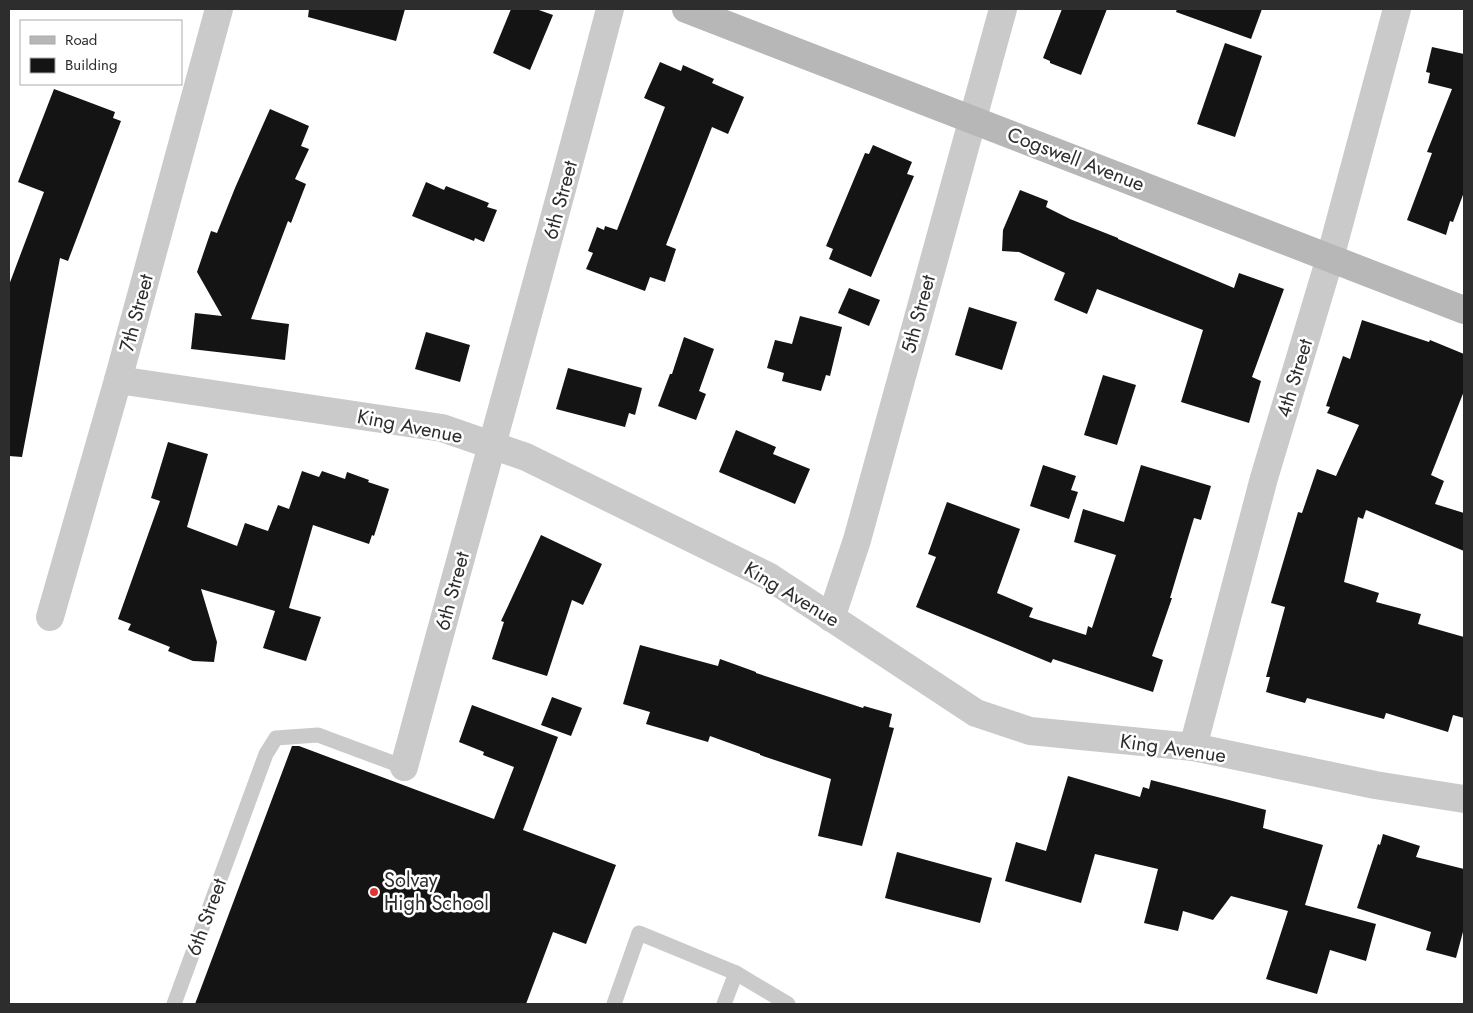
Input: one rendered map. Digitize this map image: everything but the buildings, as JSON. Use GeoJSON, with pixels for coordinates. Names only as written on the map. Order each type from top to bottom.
{"type":"FeatureCollection","features":[{"type":"Feature","properties":{"kind":"street","name":"7th Street"},"geometry":{"type":"LineString","coordinates":[[50,617],[118,380],[219,9]]}},
{"type":"Feature","properties":{"kind":"street","name":"6th Street"},"geometry":{"type":"LineString","coordinates":[[404,767],[557,213],[610,9]]}},
{"type":"Feature","properties":{"kind":"street","name":"Cogswell Avenue"},"geometry":{"type":"LineString","coordinates":[[686,9],[972,118],[1464,310]]}},
{"type":"Feature","properties":{"kind":"street","name":"5th Street"},"geometry":{"type":"LineString","coordinates":[[831,618],[857,540],[1003,9]]}},
{"type":"Feature","properties":{"kind":"street","name":"4th Street"},"geometry":{"type":"LineString","coordinates":[[1193,748],[1264,478],[1330,258],[1397,9]]}},
{"type":"Feature","properties":{"kind":"street","name":"King Avenue"},"geometry":{"type":"LineString","coordinates":[[118,380],[442,428],[526,457],[768,576],[976,713],[1030,731],[1193,748],[1375,785],[1464,799]]}},
{"type":"Feature","properties":{"kind":"lane","name":"6th Street"},"geometry":{"type":"LineString","coordinates":[[174,1004],[266,754],[276,738],[318,735],[404,767]]}},
{"type":"Feature","properties":{"kind":"lane"},"geometry":{"type":"LineString","coordinates":[[614,1004],[639,933],[736,973],[788,1004]]}},
{"type":"Feature","properties":{"kind":"lane"},"geometry":{"type":"LineString","coordinates":[[724,1004],[736,973]]}},
{"type":"Feature","properties":{"kind":"place","name":"Solvay High School"},"geometry":{"type":"Point","coordinates":[374,892]}}]}
